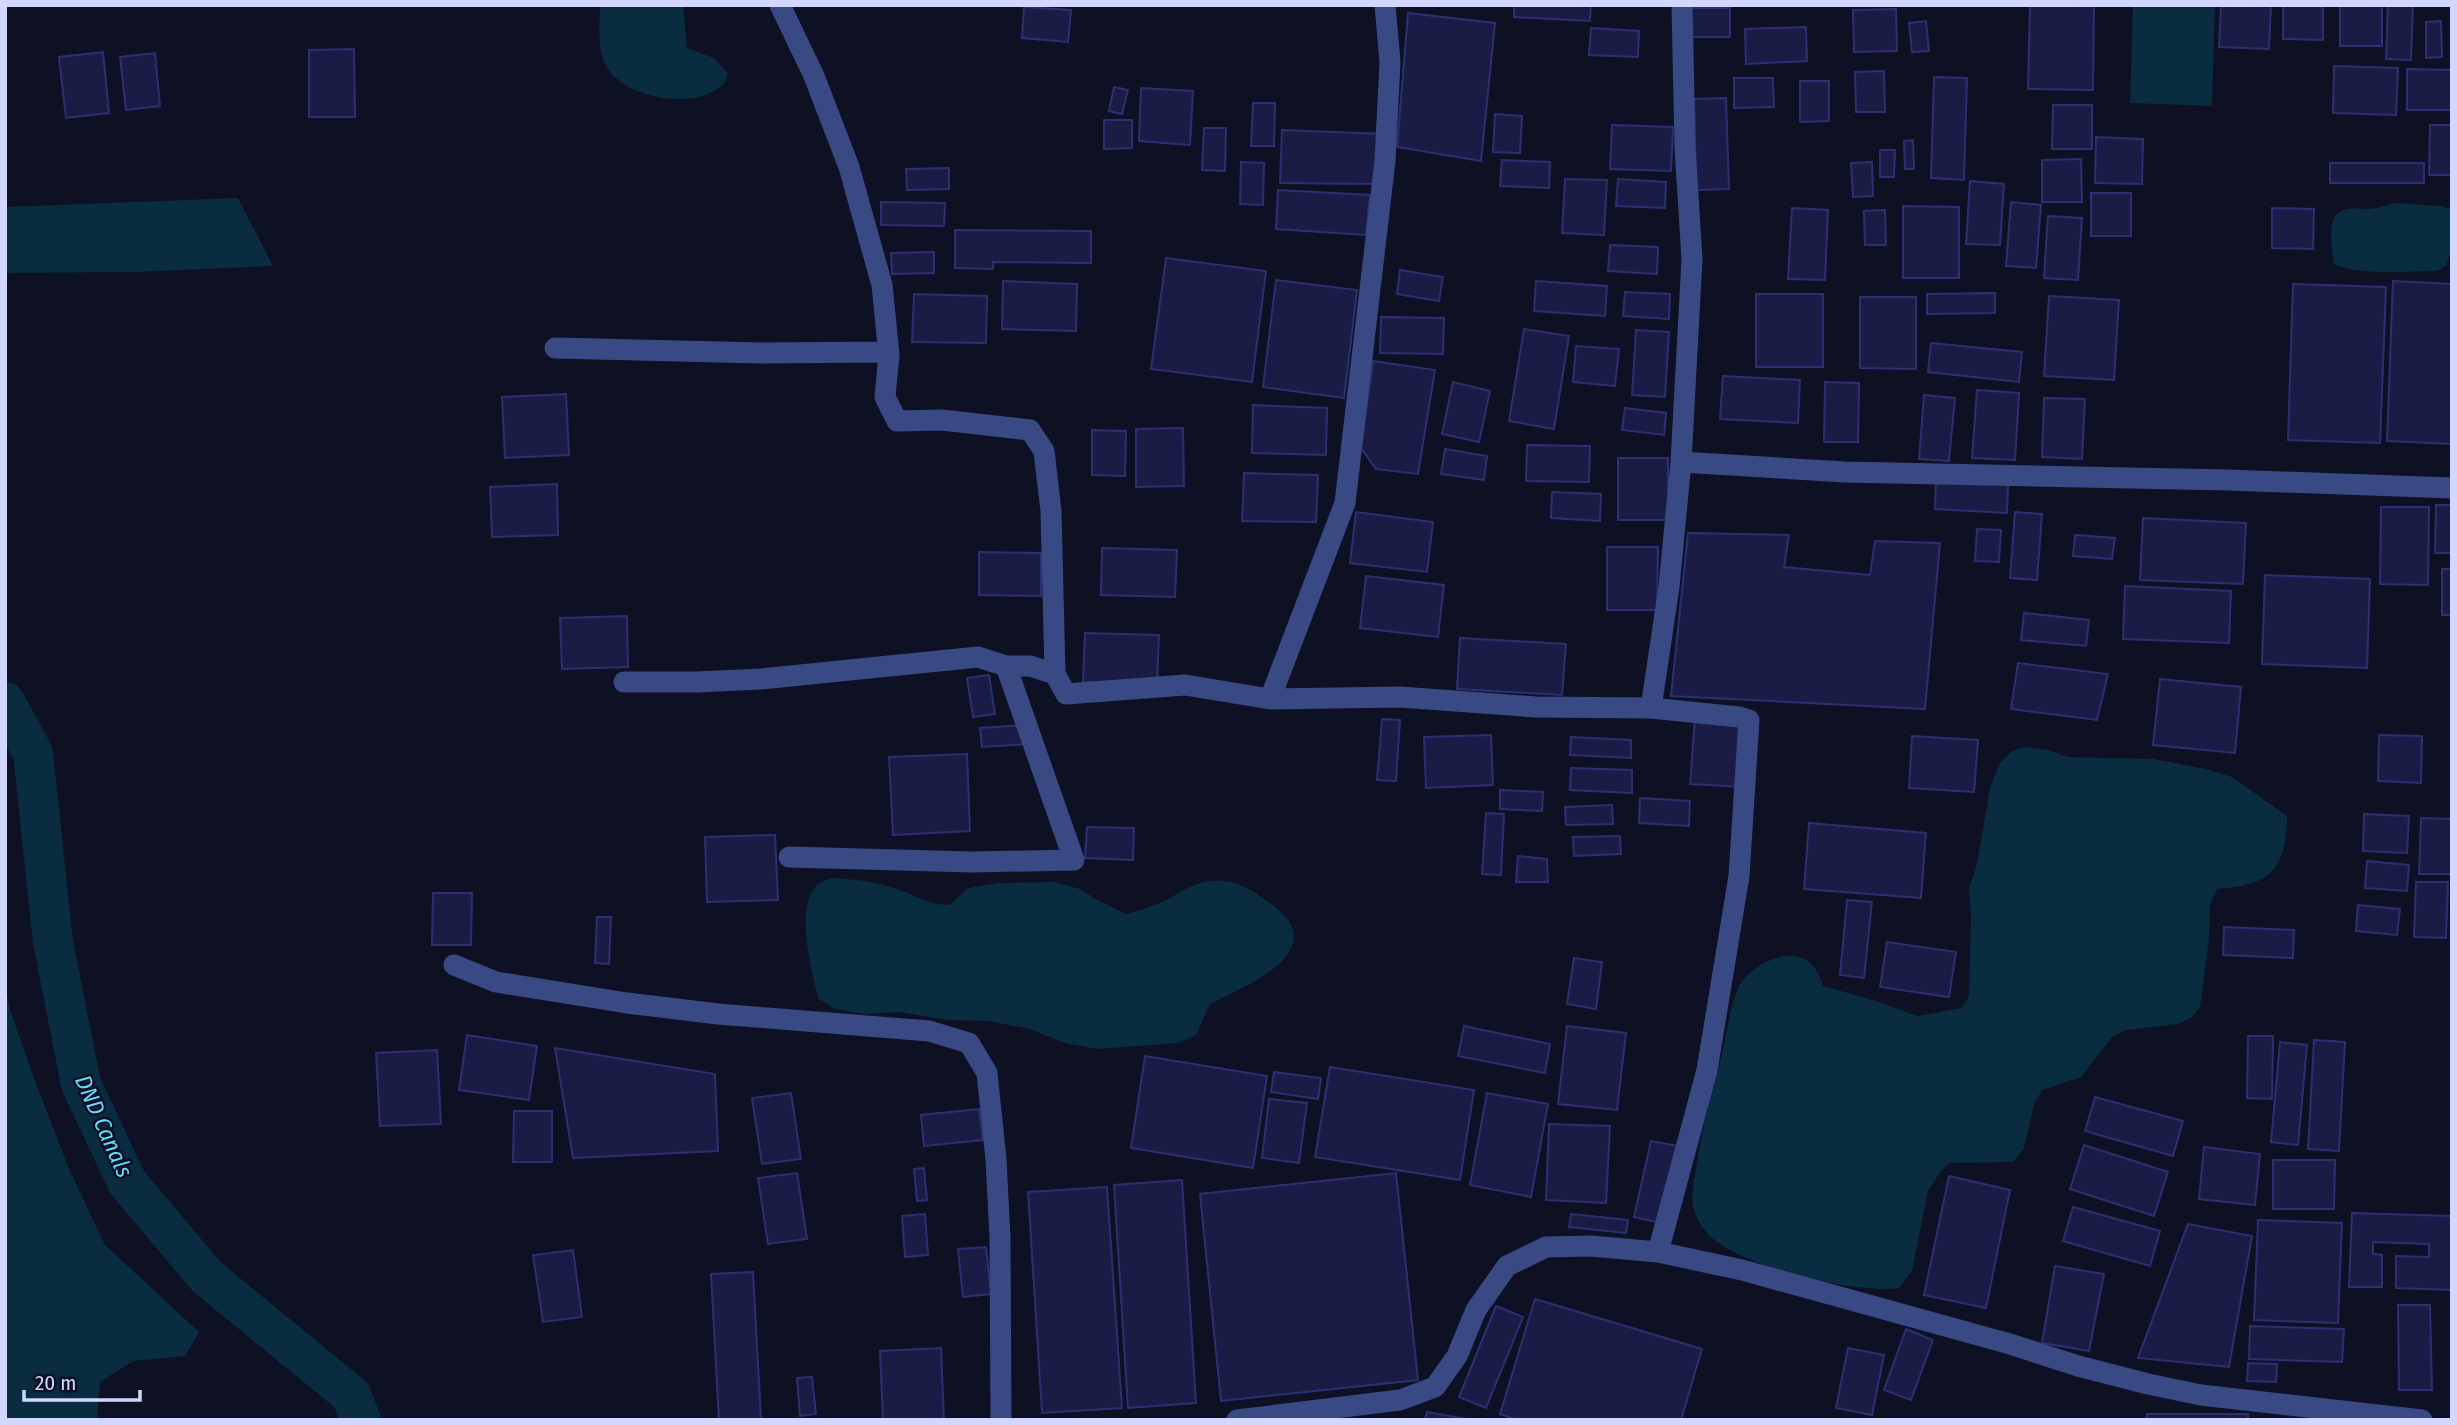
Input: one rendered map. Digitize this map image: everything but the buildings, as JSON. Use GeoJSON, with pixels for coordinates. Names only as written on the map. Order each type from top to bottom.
{"type":"FeatureCollection","features":[{"type":"Feature","properties":{"kind":"street"},"geometry":{"type":"LineString","coordinates":[[780,5],[814,76],[849,167],[882,285],[890,355],[886,397],[897,421],[942,420],[1030,430],[1044,451],[1051,511],[1055,674],[1066,694],[1185,685],[1270,699],[1400,697],[1536,707],[1651,708],[1749,720],[1739,876],[1707,1070],[1658,1252]]}},
{"type":"Feature","properties":{"kind":"street"},"geometry":{"type":"LineString","coordinates":[[1270,699],[1345,503],[1385,161],[1390,62],[1385,5]]}},
{"type":"Feature","properties":{"kind":"street"},"geometry":{"type":"LineString","coordinates":[[1651,708],[1669,587],[1681,462],[1692,259],[1685,147],[1682,5]]}},
{"type":"Feature","properties":{"kind":"street"},"geometry":{"type":"LineString","coordinates":[[555,348],[761,353],[882,352],[890,355]]}},
{"type":"Feature","properties":{"kind":"street"},"geometry":{"type":"LineString","coordinates":[[1681,462],[1845,472],[2452,488]]}},
{"type":"Feature","properties":{"kind":"street"},"geometry":{"type":"LineString","coordinates":[[624,682],[761,679],[978,657],[1006,666],[1030,666],[1055,674]]}},
{"type":"Feature","properties":{"kind":"street"},"geometry":{"type":"LineString","coordinates":[[789,857],[933,861],[1074,860],[1006,666]]}},
{"type":"Feature","properties":{"kind":"street"},"geometry":{"type":"LineString","coordinates":[[454,965],[496,982],[627,1003],[718,1014],[929,1031],[969,1043],[987,1073],[996,1159],[1000,1238],[1001,1420]]}},
{"type":"Feature","properties":{"kind":"street"},"geometry":{"type":"LineString","coordinates":[[1237,1420],[1400,1399],[1435,1387],[1457,1356],[1476,1310],[1507,1266],[1546,1247],[1591,1246],[1658,1252],[1742,1270],[2148,1384],[2201,1395],[2422,1420]]}},
{"type":"Feature","properties":{"kind":"water"},"geometry":{"type":"Polygon","coordinates":[[[600,5],[683,5],[687,48],[714,58],[728,74],[724,84],[703,96],[675,99],[647,94],[622,83],[612,74],[602,58],[600,5]]]}},
{"type":"Feature","properties":{"kind":"water"},"geometry":{"type":"Polygon","coordinates":[[[2133,5],[2215,5],[2212,106],[2130,103],[2133,5]]]}},
{"type":"Feature","properties":{"kind":"water"},"geometry":{"type":"Polygon","coordinates":[[[238,198],[273,266],[135,272],[5,273],[5,207],[238,198]]]}},
{"type":"Feature","properties":{"kind":"water"},"geometry":{"type":"Polygon","coordinates":[[[2396,203],[2452,209],[2452,248],[2446,266],[2436,271],[2384,272],[2357,270],[2334,264],[2331,235],[2336,215],[2347,209],[2369,209],[2396,203]]]}},
{"type":"Feature","properties":{"kind":"water"},"geometry":{"type":"Polygon","coordinates":[[[2025,747],[2048,750],[2068,757],[2153,759],[2206,769],[2232,777],[2287,816],[2283,850],[2272,871],[2251,884],[2217,889],[2210,905],[2209,939],[2200,1007],[2191,1018],[2177,1024],[2127,1030],[2113,1036],[2081,1077],[2042,1090],[2034,1104],[2024,1148],[2013,1162],[1950,1163],[1941,1171],[1928,1191],[1912,1271],[1899,1288],[1858,1287],[1807,1278],[1757,1262],[1720,1244],[1699,1223],[1694,1212],[1693,1192],[1708,1107],[1731,1011],[1741,983],[1765,962],[1797,956],[1814,967],[1823,986],[1917,1016],[1962,1008],[1969,996],[1969,889],[1977,864],[1990,788],[2000,763],[2012,751],[2025,747]]]}},
{"type":"Feature","properties":{"kind":"water"},"geometry":{"type":"Polygon","coordinates":[[[831,878],[876,883],[930,902],[949,905],[968,888],[999,883],[1054,882],[1080,889],[1126,914],[1162,902],[1198,884],[1228,881],[1249,889],[1270,903],[1288,920],[1294,936],[1290,951],[1279,964],[1245,987],[1210,1004],[1196,1035],[1178,1043],[1098,1049],[1064,1043],[1030,1029],[988,1021],[947,1020],[900,1012],[863,1014],[834,1009],[818,998],[809,956],[806,924],[810,896],[817,885],[831,878]]]}},
{"type":"Feature","properties":{"kind":"water"},"geometry":{"type":"Polygon","coordinates":[[[5,986],[11,1013],[69,1169],[105,1245],[199,1332],[185,1356],[133,1361],[100,1382],[97,1420],[5,1420],[5,986]]]}},
{"type":"Feature","properties":{"kind":"waterway","name":"DND Canals"},"geometry":{"type":"LineString","coordinates":[[5,702],[33,753],[53,942],[81,1084],[127,1182],[207,1277],[351,1395],[361,1420]]}}]}
